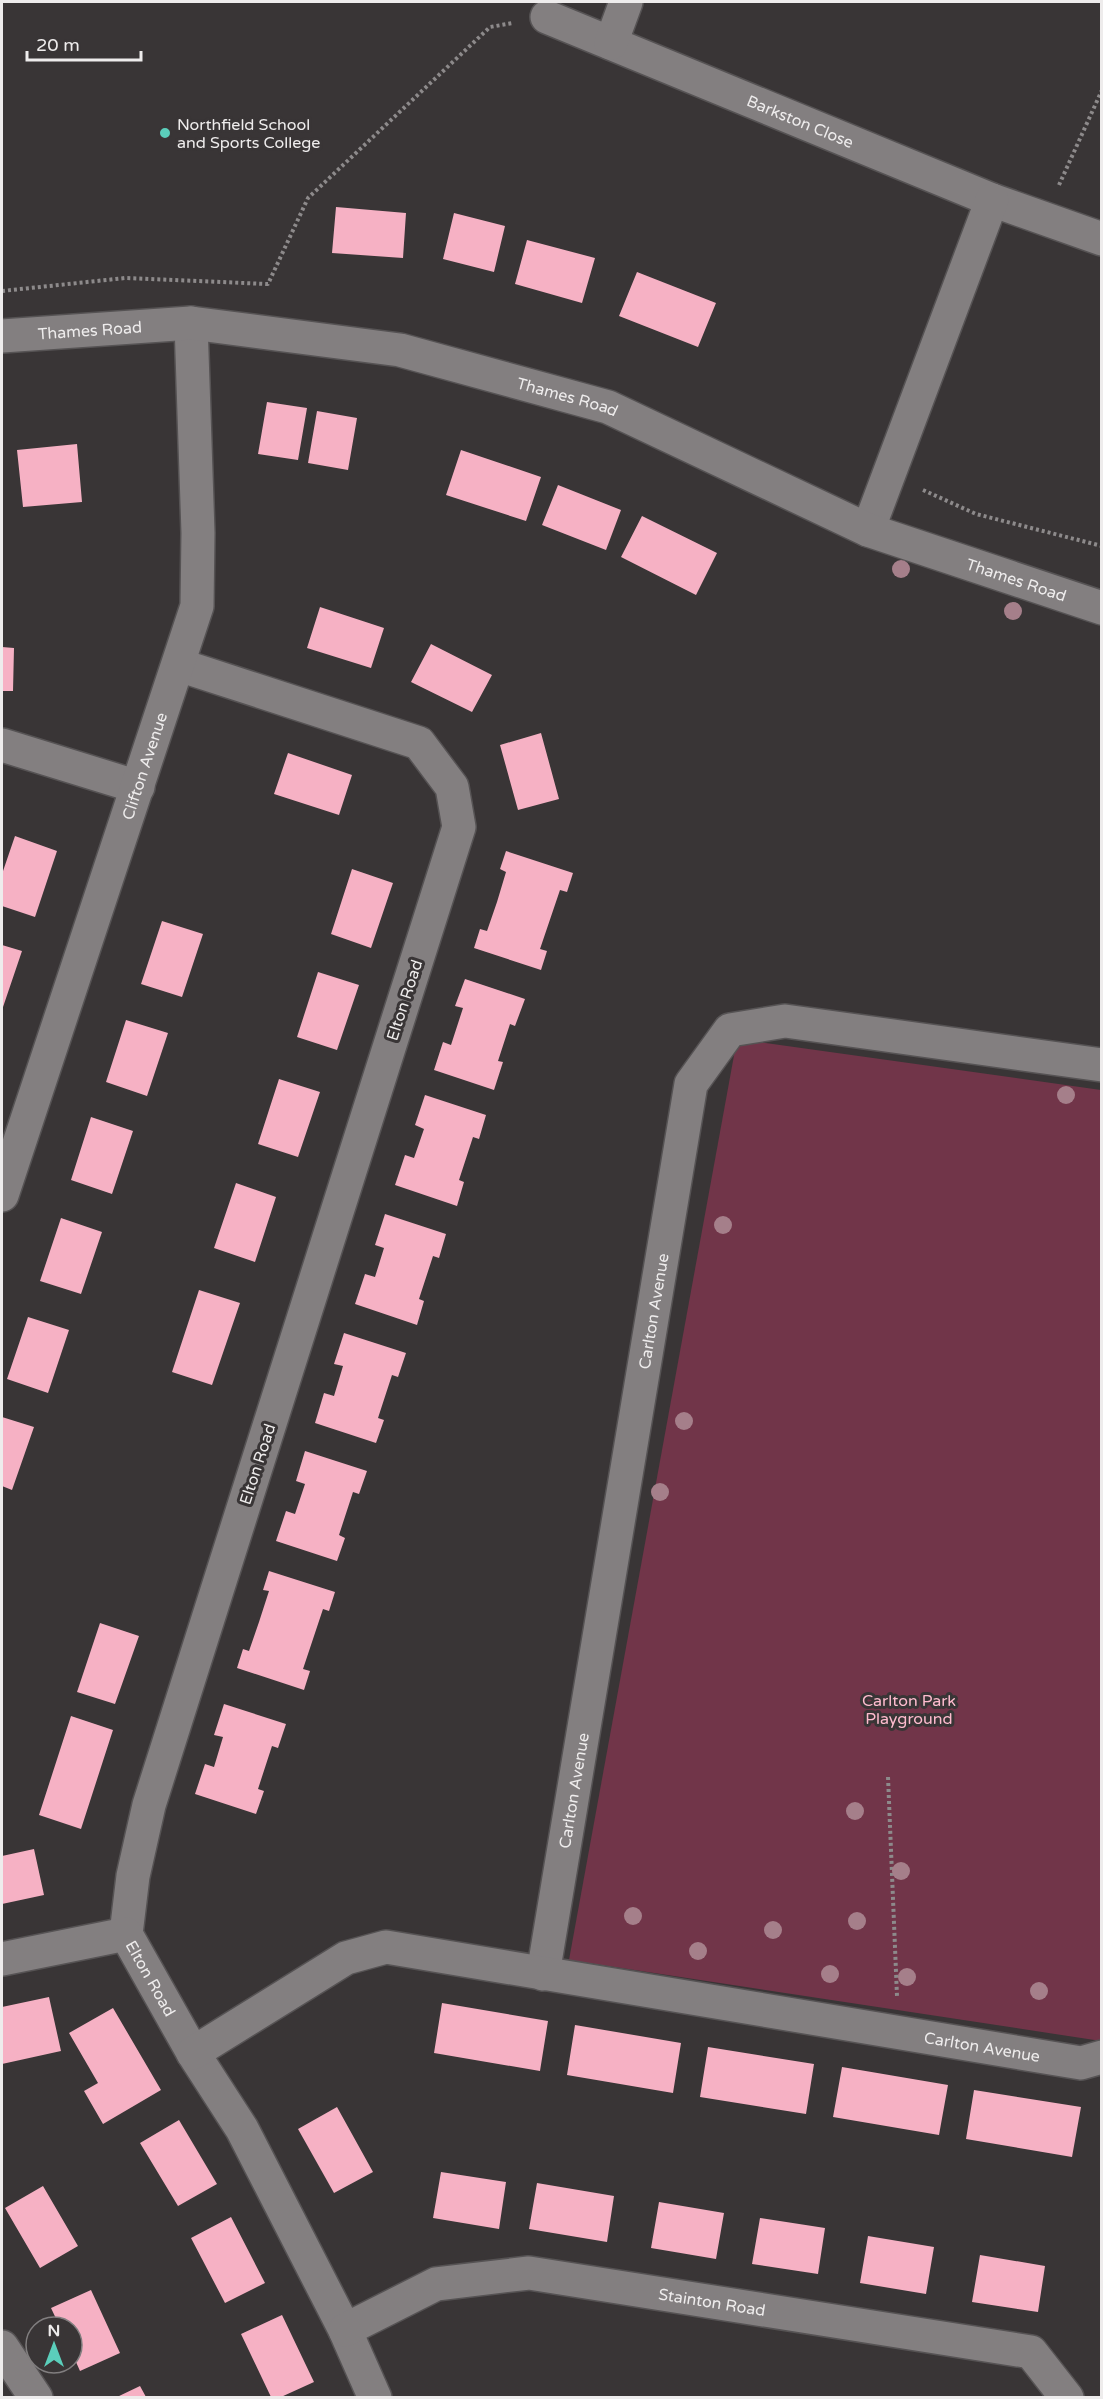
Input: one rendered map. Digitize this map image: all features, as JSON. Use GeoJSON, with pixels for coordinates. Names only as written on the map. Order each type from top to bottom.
{"type":"FeatureCollection","features":[{"type":"Feature","properties":{"kind":"street"},"geometry":{"type":"LineString","coordinates":[[611,43],[626,2]]}},
{"type":"Feature","properties":{"kind":"street","name":"Barkston Close"},"geometry":{"type":"LineString","coordinates":[[547,17],[992,200],[1101,239]]}},
{"type":"Feature","properties":{"kind":"street"},"geometry":{"type":"LineString","coordinates":[[868,530],[992,200]]}},
{"type":"Feature","properties":{"kind":"street","name":"Thames Road"},"geometry":{"type":"LineString","coordinates":[[2,336],[191,323],[400,350],[608,407],[868,530],[1101,608]]}},
{"type":"Feature","properties":{"kind":"street","name":"Clifton Avenue"},"geometry":{"type":"LineString","coordinates":[[2,1195],[13,1122],[138,787],[197,606],[198,533],[191,323]]}},
{"type":"Feature","properties":{"kind":"street","name":"Elton Road"},"geometry":{"type":"LineString","coordinates":[[179,665],[418,743],[452,787],[459,827],[149,1805],[133,1876],[126,1934],[193,2053],[242,2129],[345,2330],[375,2397]]}},
{"type":"Feature","properties":{"kind":"street"},"geometry":{"type":"LineString","coordinates":[[2,744],[138,787]]}},
{"type":"Feature","properties":{"kind":"street","name":"Carlton Avenue"},"geometry":{"type":"LineString","coordinates":[[543,1974],[691,1084],[730,1030],[785,1021],[1101,1065]]}},
{"type":"Feature","properties":{"kind":"street"},"geometry":{"type":"LineString","coordinates":[[2,1959],[126,1934]]}},
{"type":"Feature","properties":{"kind":"street","name":"Carlton Avenue"},"geometry":{"type":"LineString","coordinates":[[193,2053],[346,1958],[386,1947],[1081,2063],[1101,2058]]}},
{"type":"Feature","properties":{"kind":"street","name":"Stainton Road"},"geometry":{"type":"LineString","coordinates":[[345,2330],[436,2284],[529,2273],[1031,2352],[1067,2397]]}},
{"type":"Feature","properties":{"kind":"street"},"geometry":{"type":"LineString","coordinates":[[2,2347],[36,2397]]}},
{"type":"Feature","properties":{"kind":"path"},"geometry":{"type":"LineString","coordinates":[[2,291],[125,278],[268,284],[308,198],[490,27],[547,17]]}},
{"type":"Feature","properties":{"kind":"path"},"geometry":{"type":"LineString","coordinates":[[1044,218],[1101,90]]}},
{"type":"Feature","properties":{"kind":"path"},"geometry":{"type":"LineString","coordinates":[[889,474],[976,514],[1101,546]]}},
{"type":"Feature","properties":{"kind":"path"},"geometry":{"type":"LineString","coordinates":[[888,1778],[899,2033]]}},
{"type":"Feature","properties":{"kind":"green space","name":"Carlton Park Playground"},"geometry":{"type":"Polygon","coordinates":[[[737,1039],[1101,1090],[1101,2041],[569,1960],[737,1039]]]}},
{"type":"Feature","properties":{"kind":"building"},"geometry":{"type":"Polygon","coordinates":[[[336,207],[406,213],[403,258],[332,253],[336,207]]]}},
{"type":"Feature","properties":{"kind":"building"},"geometry":{"type":"Polygon","coordinates":[[[454,213],[505,226],[494,272],[443,259],[454,213]]]}},
{"type":"Feature","properties":{"kind":"building"},"geometry":{"type":"Polygon","coordinates":[[[527,240],[595,258],[582,303],[515,284],[527,240]]]}},
{"type":"Feature","properties":{"kind":"building"},"geometry":{"type":"Polygon","coordinates":[[[637,272],[716,303],[698,347],[619,316],[637,272]]]}},
{"type":"Feature","properties":{"kind":"building"},"geometry":{"type":"Polygon","coordinates":[[[267,402],[307,408],[298,460],[258,454],[267,402]]]}},
{"type":"Feature","properties":{"kind":"building"},"geometry":{"type":"Polygon","coordinates":[[[317,411],[357,418],[348,470],[308,463],[317,411]]]}},
{"type":"Feature","properties":{"kind":"building"},"geometry":{"type":"Polygon","coordinates":[[[77,444],[82,502],[23,507],[17,450],[77,444]]]}},
{"type":"Feature","properties":{"kind":"building"},"geometry":{"type":"Polygon","coordinates":[[[461,450],[541,477],[526,521],[446,495],[461,450]]]}},
{"type":"Feature","properties":{"kind":"building"},"geometry":{"type":"Polygon","coordinates":[[[558,485],[621,510],[606,550],[542,525],[558,485]]]}},
{"type":"Feature","properties":{"kind":"building"},"geometry":{"type":"Polygon","coordinates":[[[642,516],[717,553],[696,595],[621,557],[642,516]]]}},
{"type":"Feature","properties":{"kind":"building"},"geometry":{"type":"Polygon","coordinates":[[[320,607],[384,628],[371,668],[307,648],[320,607]]]}},
{"type":"Feature","properties":{"kind":"building"},"geometry":{"type":"Polygon","coordinates":[[[431,644],[492,675],[472,712],[411,682],[431,644]]]}},
{"type":"Feature","properties":{"kind":"building"},"geometry":{"type":"Polygon","coordinates":[[[2,647],[14,648],[13,691],[2,691],[2,647]]]}},
{"type":"Feature","properties":{"kind":"building"},"geometry":{"type":"Polygon","coordinates":[[[541,733],[559,799],[518,810],[500,745],[541,733]]]}},
{"type":"Feature","properties":{"kind":"building"},"geometry":{"type":"Polygon","coordinates":[[[288,753],[352,775],[339,815],[274,794],[288,753]]]}},
{"type":"Feature","properties":{"kind":"building"},"geometry":{"type":"Polygon","coordinates":[[[15,836],[57,851],[35,917],[2,906],[2,874],[15,836]]]}},
{"type":"Feature","properties":{"kind":"building"},"geometry":{"type":"Polygon","coordinates":[[[506,851],[573,873],[567,892],[560,890],[540,949],[547,951],[541,970],[474,948],[480,929],[487,931],[497,902],[506,872],[500,869],[506,851]]]}},
{"type":"Feature","properties":{"kind":"building"},"geometry":{"type":"Polygon","coordinates":[[[352,869],[393,883],[371,948],[331,934],[352,869]]]}},
{"type":"Feature","properties":{"kind":"building"},"geometry":{"type":"Polygon","coordinates":[[[162,921],[203,934],[182,997],[141,984],[162,921]]]}},
{"type":"Feature","properties":{"kind":"building"},"geometry":{"type":"Polygon","coordinates":[[[2,945],[22,951],[2,1010],[2,945]]]}},
{"type":"Feature","properties":{"kind":"building"},"geometry":{"type":"Polygon","coordinates":[[[318,972],[359,985],[337,1050],[297,1037],[318,972]]]}},
{"type":"Feature","properties":{"kind":"building"},"geometry":{"type":"Polygon","coordinates":[[[465,979],[525,999],[515,1026],[510,1024],[498,1061],[503,1062],[494,1090],[434,1070],[443,1042],[451,1045],[463,1008],[455,1006],[465,979]]]}},
{"type":"Feature","properties":{"kind":"building"},"geometry":{"type":"Polygon","coordinates":[[[126,1020],[168,1033],[147,1096],[106,1082],[126,1020]]]}},
{"type":"Feature","properties":{"kind":"building"},"geometry":{"type":"Polygon","coordinates":[[[279,1079],[320,1092],[298,1157],[258,1144],[279,1079]]]}},
{"type":"Feature","properties":{"kind":"building"},"geometry":{"type":"Polygon","coordinates":[[[425,1095],[486,1115],[479,1139],[473,1137],[459,1180],[464,1182],[457,1206],[395,1185],[405,1155],[414,1158],[424,1129],[415,1125],[425,1095]]]}},
{"type":"Feature","properties":{"kind":"building"},"geometry":{"type":"Polygon","coordinates":[[[91,1117],[133,1131],[112,1194],[71,1180],[91,1117]]]}},
{"type":"Feature","properties":{"kind":"building"},"geometry":{"type":"Polygon","coordinates":[[[236,1183],[276,1197],[255,1262],[214,1248],[236,1183]]]}},
{"type":"Feature","properties":{"kind":"building"},"geometry":{"type":"Polygon","coordinates":[[[385,1214],[446,1234],[439,1258],[433,1256],[419,1299],[424,1301],[417,1325],[355,1304],[365,1274],[375,1277],[384,1248],[375,1245],[385,1214]]]}},
{"type":"Feature","properties":{"kind":"building"},"geometry":{"type":"Polygon","coordinates":[[[61,1218],[102,1232],[81,1294],[40,1281],[61,1218]]]}},
{"type":"Feature","properties":{"kind":"building"},"geometry":{"type":"Polygon","coordinates":[[[199,1290],[240,1303],[212,1385],[172,1372],[199,1290]]]}},
{"type":"Feature","properties":{"kind":"building"},"geometry":{"type":"Polygon","coordinates":[[[28,1317],[69,1330],[48,1393],[7,1379],[28,1317]]]}},
{"type":"Feature","properties":{"kind":"building"},"geometry":{"type":"Polygon","coordinates":[[[344,1333],[406,1353],[398,1377],[392,1375],[378,1418],[384,1420],[376,1443],[315,1423],[324,1393],[334,1396],[343,1366],[334,1364],[344,1333]]]}},
{"type":"Feature","properties":{"kind":"building"},"geometry":{"type":"Polygon","coordinates":[[[2,1417],[34,1427],[12,1490],[2,1486],[2,1417]]]}},
{"type":"Feature","properties":{"kind":"building"},"geometry":{"type":"Polygon","coordinates":[[[305,1451],[367,1471],[359,1494],[353,1492],[339,1535],[345,1538],[337,1561],[276,1541],[286,1511],[295,1514],[305,1484],[296,1481],[305,1451]]]}},
{"type":"Feature","properties":{"kind":"building"},"geometry":{"type":"Polygon","coordinates":[[[269,1571],[335,1592],[329,1611],[323,1609],[303,1669],[310,1671],[304,1690],[237,1668],[243,1649],[249,1651],[259,1622],[269,1591],[263,1590],[269,1571]]]}},
{"type":"Feature","properties":{"kind":"building"},"geometry":{"type":"Polygon","coordinates":[[[100,1623],[139,1636],[115,1704],[77,1692],[100,1623]]]}},
{"type":"Feature","properties":{"kind":"building"},"geometry":{"type":"Polygon","coordinates":[[[224,1704],[286,1724],[278,1748],[272,1746],[258,1789],[264,1791],[256,1814],[195,1794],[205,1764],[214,1767],[223,1737],[214,1735],[224,1704]]]}},
{"type":"Feature","properties":{"kind":"building"},"geometry":{"type":"Polygon","coordinates":[[[71,1716],[113,1730],[81,1829],[39,1815],[71,1716]]]}},
{"type":"Feature","properties":{"kind":"building"},"geometry":{"type":"Polygon","coordinates":[[[34,1849],[44,1895],[2,1904],[2,1856],[34,1849]]]}},
{"type":"Feature","properties":{"kind":"building"},"geometry":{"type":"Polygon","coordinates":[[[49,1997],[61,2051],[2,2064],[2,2007],[49,1997]]]}},
{"type":"Feature","properties":{"kind":"building"},"geometry":{"type":"Polygon","coordinates":[[[442,2003],[548,2021],[540,2071],[434,2053],[442,2003]]]}},
{"type":"Feature","properties":{"kind":"building"},"geometry":{"type":"Polygon","coordinates":[[[113,2008],[161,2090],[103,2124],[84,2091],[98,2083],[69,2033],[113,2008]]]}},
{"type":"Feature","properties":{"kind":"building"},"geometry":{"type":"Polygon","coordinates":[[[575,2025],[681,2043],[673,2093],[567,2075],[575,2025]]]}},
{"type":"Feature","properties":{"kind":"building"},"geometry":{"type":"Polygon","coordinates":[[[708,2047],[814,2064],[806,2114],[700,2097],[708,2047]]]}},
{"type":"Feature","properties":{"kind":"building"},"geometry":{"type":"Polygon","coordinates":[[[842,2067],[948,2085],[939,2135],[833,2117],[842,2067]]]}},
{"type":"Feature","properties":{"kind":"building"},"geometry":{"type":"Polygon","coordinates":[[[974,2090],[1081,2107],[1072,2157],[966,2139],[974,2090]]]}},
{"type":"Feature","properties":{"kind":"building"},"geometry":{"type":"Polygon","coordinates":[[[337,2107],[373,2172],[334,2193],[298,2129],[337,2107]]]}},
{"type":"Feature","properties":{"kind":"building"},"geometry":{"type":"Polygon","coordinates":[[[179,2120],[217,2184],[178,2206],[140,2143],[179,2120]]]}},
{"type":"Feature","properties":{"kind":"building"},"geometry":{"type":"Polygon","coordinates":[[[441,2172],[506,2182],[499,2229],[433,2218],[441,2172]]]}},
{"type":"Feature","properties":{"kind":"building"},"geometry":{"type":"Polygon","coordinates":[[[537,2183],[614,2196],[607,2242],[529,2229],[537,2183]]]}},
{"type":"Feature","properties":{"kind":"building"},"geometry":{"type":"Polygon","coordinates":[[[43,2186],[78,2246],[40,2268],[5,2208],[43,2186]]]}},
{"type":"Feature","properties":{"kind":"building"},"geometry":{"type":"Polygon","coordinates":[[[659,2202],[724,2213],[716,2259],[651,2248],[659,2202]]]}},
{"type":"Feature","properties":{"kind":"building"},"geometry":{"type":"Polygon","coordinates":[[[231,2217],[265,2283],[225,2303],[191,2238],[231,2217]]]}},
{"type":"Feature","properties":{"kind":"building"},"geometry":{"type":"Polygon","coordinates":[[[760,2218],[825,2228],[818,2274],[752,2264],[760,2218]]]}},
{"type":"Feature","properties":{"kind":"building"},"geometry":{"type":"Polygon","coordinates":[[[868,2236],[934,2247],[926,2294],[860,2283],[868,2236]]]}},
{"type":"Feature","properties":{"kind":"building"},"geometry":{"type":"Polygon","coordinates":[[[980,2255],[1045,2266],[1038,2312],[972,2302],[980,2255]]]}},
{"type":"Feature","properties":{"kind":"building"},"geometry":{"type":"Polygon","coordinates":[[[91,2290],[120,2353],[84,2369],[84,2315],[54,2315],[51,2308],[91,2290]]]}},
{"type":"Feature","properties":{"kind":"building"},"geometry":{"type":"Polygon","coordinates":[[[282,2315],[314,2382],[281,2397],[271,2397],[241,2334],[282,2315]]]}},
{"type":"Feature","properties":{"kind":"building"},"geometry":{"type":"Polygon","coordinates":[[[140,2386],[146,2397],[117,2397],[140,2386]]]}},
{"type":"Feature","properties":{"kind":"place","name":"Northfield School and Sports College"},"geometry":{"type":"Point","coordinates":[165,133]}}]}
